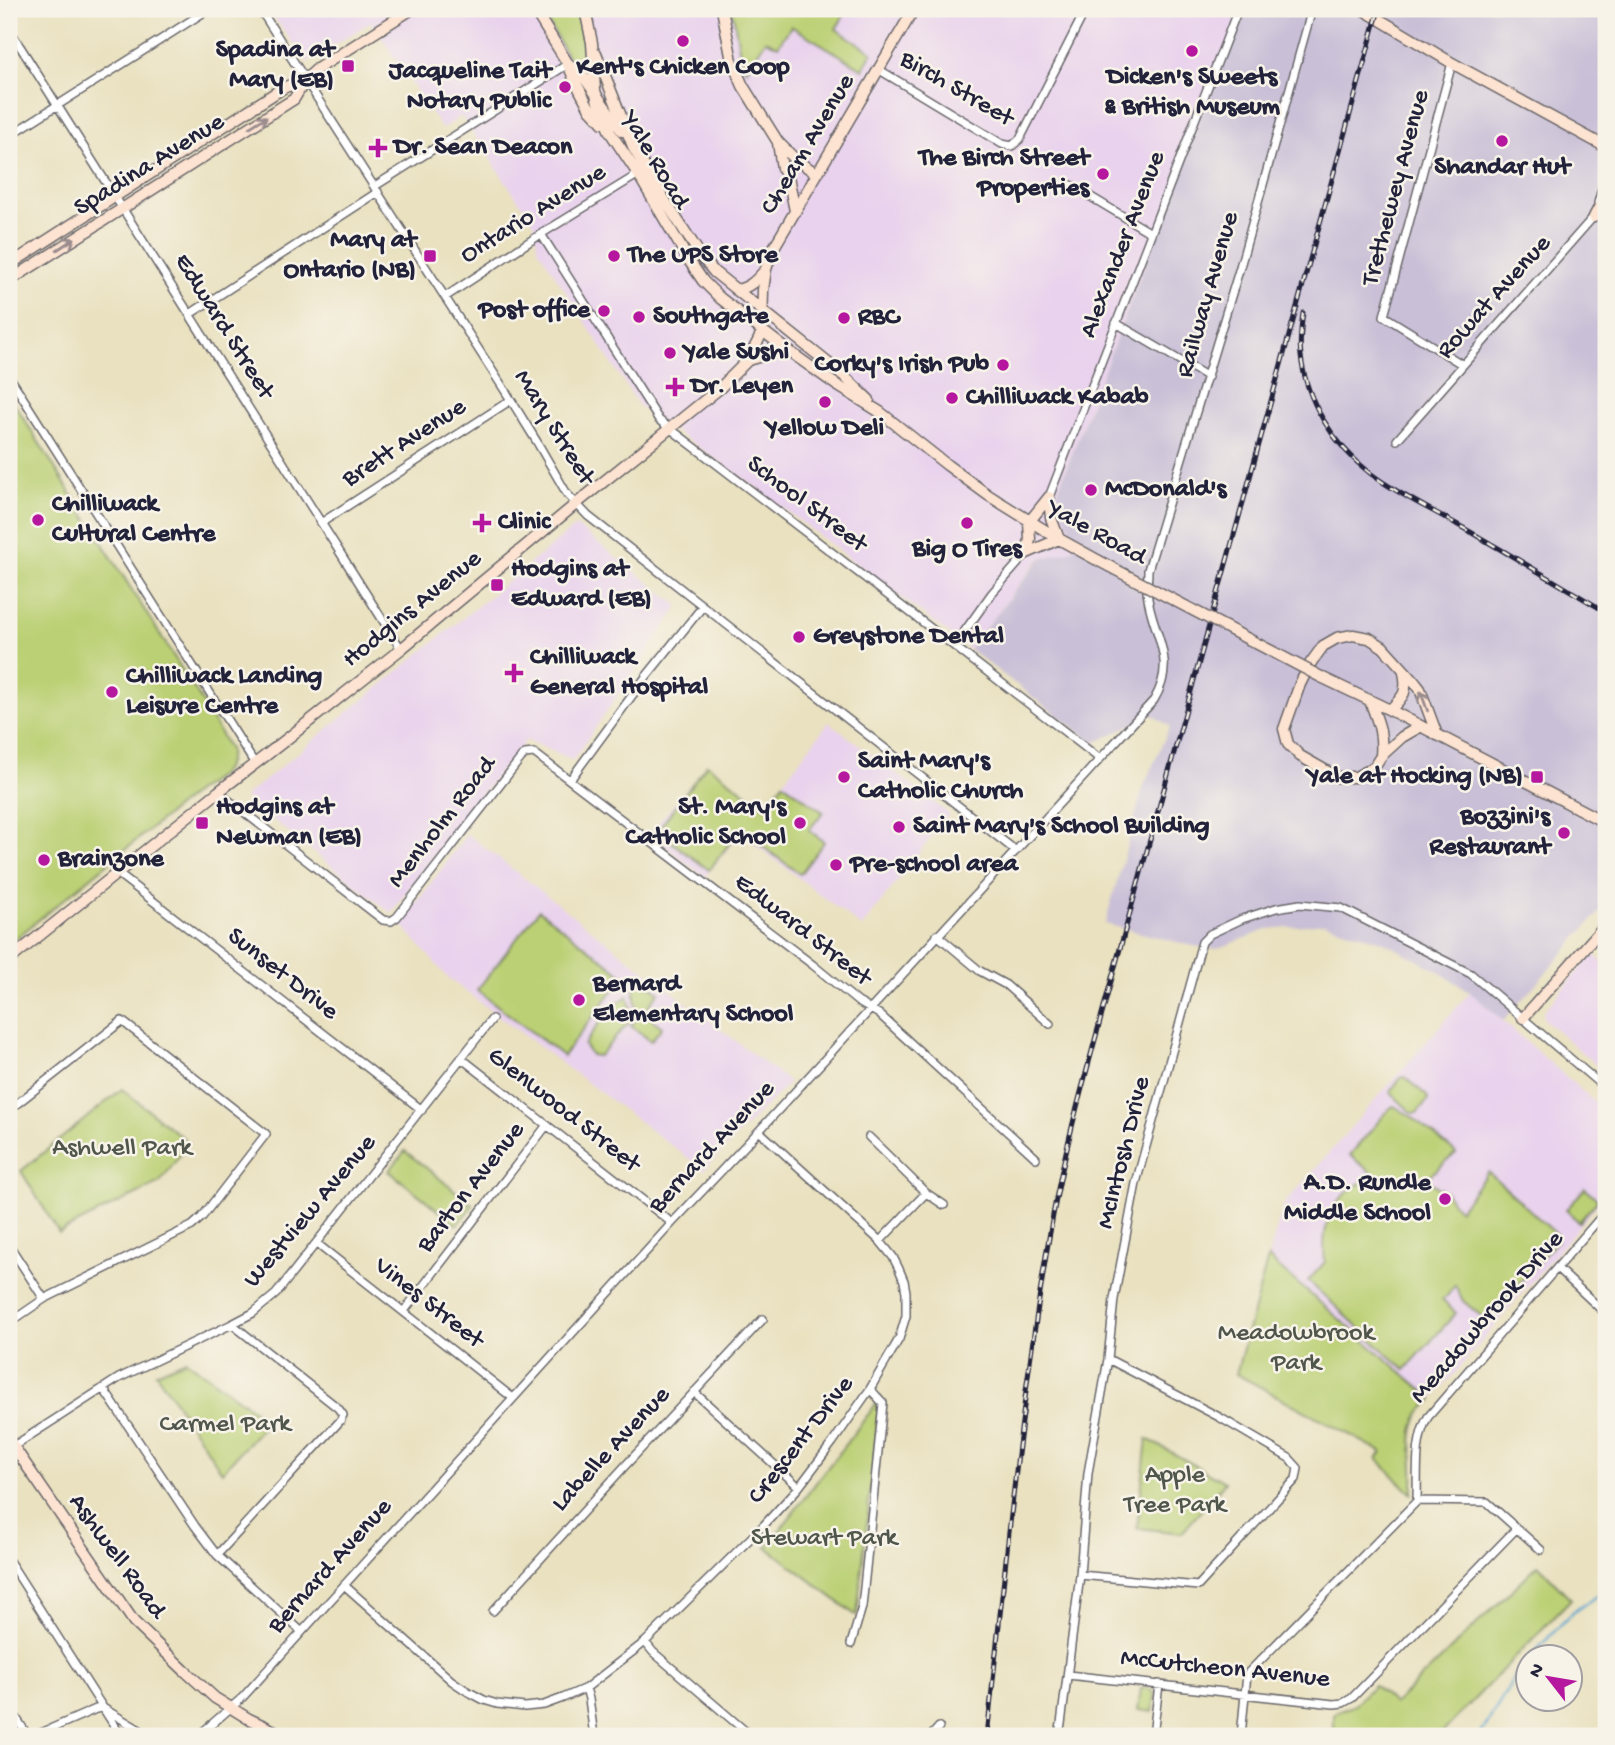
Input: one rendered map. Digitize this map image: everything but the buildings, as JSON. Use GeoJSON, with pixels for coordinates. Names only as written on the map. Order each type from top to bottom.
{"type":"FeatureCollection","features":[{"type":"Feature","properties":{"kind":"street"},"geometry":{"type":"LineString","coordinates":[[9,136],[209,9]]}},
{"type":"Feature","properties":{"kind":"street","name":"Mary Street"},"geometry":{"type":"LineString","coordinates":[[260,9],[511,400],[567,494],[588,516],[1016,851]]}},
{"type":"Feature","properties":{"kind":"street","name":"Spadina Avenue"},"geometry":{"type":"LineString","coordinates":[[9,281],[294,99],[306,79],[317,69],[412,9]]}},
{"type":"Feature","properties":{"kind":"street"},"geometry":{"type":"LineString","coordinates":[[534,9],[568,64],[590,109],[610,132]]}},
{"type":"Feature","properties":{"kind":"street","name":"Yale Road"},"geometry":{"type":"LineString","coordinates":[[585,9],[592,43],[598,106],[610,132],[669,207],[714,272],[843,375],[880,412]]}},
{"type":"Feature","properties":{"kind":"street"},"geometry":{"type":"LineString","coordinates":[[722,9],[737,75],[778,142],[794,158],[817,174]]}},
{"type":"Feature","properties":{"kind":"street","name":"Cheam Avenue"},"geometry":{"type":"LineString","coordinates":[[762,330],[766,269],[773,249],[914,9]]}},
{"type":"Feature","properties":{"kind":"street","name":"Birch Street"},"geometry":{"type":"LineString","coordinates":[[878,69],[1002,144],[1012,146],[1020,139],[1086,9]]}},
{"type":"Feature","properties":{"kind":"street","name":"Alexander Avenue"},"geometry":{"type":"LineString","coordinates":[[1049,497],[1238,9]]}},
{"type":"Feature","properties":{"kind":"street","name":"Railway Avenue"},"geometry":{"type":"LineString","coordinates":[[1147,593],[1149,570],[1244,254],[1312,9]]}},
{"type":"Feature","properties":{"kind":"street"},"geometry":{"type":"LineString","coordinates":[[1362,9],[1452,63],[1606,147]]}},
{"type":"Feature","properties":{"kind":"street","name":"Edward Street"},"geometry":{"type":"LineString","coordinates":[[9,29],[401,649]]}},
{"type":"Feature","properties":{"kind":"street","name":"Yale Road"},"geometry":{"type":"LineString","coordinates":[[592,43],[642,172],[688,259],[703,281],[720,298],[786,349],[880,412],[947,465],[1059,540],[1606,823]]}},
{"type":"Feature","properties":{"kind":"street","name":"Trethewey Avenue"},"geometry":{"type":"LineString","coordinates":[[1452,63],[1384,316],[1463,365]]}},
{"type":"Feature","properties":{"kind":"street"},"geometry":{"type":"LineString","coordinates":[[568,64],[581,73],[595,90],[634,149]]}},
{"type":"Feature","properties":{"kind":"street"},"geometry":{"type":"LineString","coordinates":[[190,314],[568,64]]}},
{"type":"Feature","properties":{"kind":"street","name":"Spadina Avenue"},"geometry":{"type":"LineString","coordinates":[[9,265],[283,88],[306,79]]}},
{"type":"Feature","properties":{"kind":"street"},"geometry":{"type":"LineString","coordinates":[[778,142],[794,211]]}},
{"type":"Feature","properties":{"kind":"street","name":"Ontario Avenue"},"geometry":{"type":"LineString","coordinates":[[445,297],[642,172]]}},
{"type":"Feature","properties":{"kind":"street","name":"Rowat Avenue"},"geometry":{"type":"LineString","coordinates":[[1397,440],[1594,217],[1606,174]]}},
{"type":"Feature","properties":{"kind":"street"},"geometry":{"type":"LineString","coordinates":[[1071,185],[1151,233]]}},
{"type":"Feature","properties":{"kind":"street"},"geometry":{"type":"LineString","coordinates":[[1594,217],[1606,194]]}},
{"type":"Feature","properties":{"kind":"street","name":"School Street"},"geometry":{"type":"LineString","coordinates":[[541,234],[659,420],[1100,759]]}},
{"type":"Feature","properties":{"kind":"street"},"geometry":{"type":"LineString","coordinates":[[736,290],[748,287],[766,269]]}},
{"type":"Feature","properties":{"kind":"street"},"geometry":{"type":"LineString","coordinates":[[1116,323],[1208,377]]}},
{"type":"Feature","properties":{"kind":"street","name":"Hodgins Avenue"},"geometry":{"type":"LineString","coordinates":[[9,960],[401,649],[576,504],[671,430],[748,360],[762,330]]}},
{"type":"Feature","properties":{"kind":"street"},"geometry":{"type":"LineString","coordinates":[[748,360],[786,349]]}},
{"type":"Feature","properties":{"kind":"street"},"geometry":{"type":"LineString","coordinates":[[9,376],[255,764]]}},
{"type":"Feature","properties":{"kind":"street","name":"Brett Avenue"},"geometry":{"type":"LineString","coordinates":[[321,523],[511,400]]}},
{"type":"Feature","properties":{"kind":"street"},"geometry":{"type":"LineString","coordinates":[[1027,553],[1029,522],[1049,497]]}},
{"type":"Feature","properties":{"kind":"street"},"geometry":{"type":"LineString","coordinates":[[954,646],[992,593],[1027,553],[1059,540],[1051,518],[1049,497]]}},
{"type":"Feature","properties":{"kind":"street","name":"Bernard Avenue"},"geometry":{"type":"LineString","coordinates":[[230,1708],[1154,700],[1161,684],[1165,662],[1147,593]]}},
{"type":"Feature","properties":{"kind":"street"},"geometry":{"type":"LineString","coordinates":[[570,780],[645,678],[703,606]]}},
{"type":"Feature","properties":{"kind":"street"},"geometry":{"type":"LineString","coordinates":[[1421,726],[1402,737],[1381,756],[1374,767],[1356,777],[1337,776],[1300,756],[1288,744],[1284,729],[1300,684],[1323,646],[1337,638],[1353,635],[1369,638],[1383,647],[1420,689],[1437,735]]}},
{"type":"Feature","properties":{"kind":"street"},"geometry":{"type":"LineString","coordinates":[[1390,710],[1403,697],[1407,685],[1404,671]]}},
{"type":"Feature","properties":{"kind":"street"},"geometry":{"type":"LineString","coordinates":[[1370,701],[1383,739],[1381,756]]}},
{"type":"Feature","properties":{"kind":"street","name":"Edward Street"},"geometry":{"type":"LineString","coordinates":[[529,752],[570,780],[858,1002],[879,1014],[1036,1158]]}},
{"type":"Feature","properties":{"kind":"street","name":"Menholm Road"},"geometry":{"type":"LineString","coordinates":[[218,792],[383,920],[391,921],[397,917],[514,766],[529,752]]}},
{"type":"Feature","properties":{"kind":"street","name":"Sunset Drive"},"geometry":{"type":"LineString","coordinates":[[117,873],[422,1110]]}},
{"type":"Feature","properties":{"kind":"street","name":"McIntosh Drive"},"geometry":{"type":"LineString","coordinates":[[1058,1736],[1062,1724],[1080,1575],[1088,1473],[1108,1359],[1114,1298],[1136,1183],[1202,942],[1210,934],[1242,919],[1276,908],[1300,904],[1341,908],[1471,974],[1524,1018]]}},
{"type":"Feature","properties":{"kind":"street"},"geometry":{"type":"LineString","coordinates":[[1606,924],[1524,1018],[1606,1089]]}},
{"type":"Feature","properties":{"kind":"street"},"geometry":{"type":"LineString","coordinates":[[937,935],[980,971],[1006,985],[1050,1024]]}},
{"type":"Feature","properties":{"kind":"street","name":"Westview Avenue"},"geometry":{"type":"LineString","coordinates":[[10,1445],[119,1378],[232,1324],[276,1294],[492,1019]]}},
{"type":"Feature","properties":{"kind":"street"},"geometry":{"type":"LineString","coordinates":[[9,1110],[122,1021],[266,1134],[202,1217],[191,1226],[44,1299],[9,1323]]}},
{"type":"Feature","properties":{"kind":"street","name":"Glenwood Street"},"geometry":{"type":"LineString","coordinates":[[461,1058],[672,1223]]}},
{"type":"Feature","properties":{"kind":"street","name":"Barton Avenue"},"geometry":{"type":"LineString","coordinates":[[404,1311],[547,1125]]}},
{"type":"Feature","properties":{"kind":"street","name":"Crescent Drive"},"geometry":{"type":"LineString","coordinates":[[344,1585],[452,1681],[467,1691],[497,1704],[526,1707],[544,1705],[586,1688],[645,1642],[799,1487],[870,1390],[899,1339],[907,1304],[904,1281],[893,1256],[760,1131]]}},
{"type":"Feature","properties":{"kind":"street"},"geometry":{"type":"LineString","coordinates":[[869,1137],[926,1193],[944,1205]]}},
{"type":"Feature","properties":{"kind":"street"},"geometry":{"type":"LineString","coordinates":[[880,1241],[926,1193]]}},
{"type":"Feature","properties":{"kind":"street","name":"Meadowbrook Drive"},"geometry":{"type":"LineString","coordinates":[[1418,1501],[1419,1437],[1422,1426],[1606,1211]]}},
{"type":"Feature","properties":{"kind":"street","name":"Vines Street"},"geometry":{"type":"LineString","coordinates":[[316,1243],[513,1398]]}},
{"type":"Feature","properties":{"kind":"street"},"geometry":{"type":"LineString","coordinates":[[9,1245],[44,1299]]}},
{"type":"Feature","properties":{"kind":"street"},"geometry":{"type":"LineString","coordinates":[[1557,1268],[1606,1314]]}},
{"type":"Feature","properties":{"kind":"street","name":"Labelle Avenue"},"geometry":{"type":"LineString","coordinates":[[493,1611],[763,1319]]}},
{"type":"Feature","properties":{"kind":"street"},"geometry":{"type":"LineString","coordinates":[[217,1555],[343,1415],[338,1408],[232,1324]]}},
{"type":"Feature","properties":{"kind":"street"},"geometry":{"type":"LineString","coordinates":[[1080,1575],[1198,1586],[1296,1479],[1298,1468],[1289,1458],[1219,1417],[1108,1359]]}},
{"type":"Feature","properties":{"kind":"street"},"geometry":{"type":"LineString","coordinates":[[103,1388],[217,1555],[300,1631]]}},
{"type":"Feature","properties":{"kind":"street"},"geometry":{"type":"LineString","coordinates":[[851,1644],[862,1607],[883,1403],[870,1390]]}},
{"type":"Feature","properties":{"kind":"street"},"geometry":{"type":"LineString","coordinates":[[694,1392],[799,1487]]}},
{"type":"Feature","properties":{"kind":"street","name":"Ashwell Road"},"geometry":{"type":"LineString","coordinates":[[10,1445],[134,1622],[215,1698],[285,1736]]}},
{"type":"Feature","properties":{"kind":"street"},"geometry":{"type":"LineString","coordinates":[[1241,1736],[1247,1674],[1418,1501],[1487,1502],[1541,1550]]}},
{"type":"Feature","properties":{"kind":"street","name":"McCutcheon Avenue"},"geometry":{"type":"LineString","coordinates":[[1068,1675],[1343,1703],[1352,1699],[1516,1529]]}},
{"type":"Feature","properties":{"kind":"street"},"geometry":{"type":"LineString","coordinates":[[9,1562],[121,1736]]}},
{"type":"Feature","properties":{"kind":"street"},"geometry":{"type":"LineString","coordinates":[[645,1642],[751,1736]]}},
{"type":"Feature","properties":{"kind":"street"},"geometry":{"type":"LineString","coordinates":[[1153,1736],[1159,1684]]}},
{"type":"Feature","properties":{"kind":"street"},"geometry":{"type":"LineString","coordinates":[[586,1688],[594,1736]]}},
{"type":"Feature","properties":{"kind":"street"},"geometry":{"type":"LineString","coordinates":[[9,1707],[28,1736]]}},
{"type":"Feature","properties":{"kind":"street"},"geometry":{"type":"LineString","coordinates":[[34,1736],[102,1708],[150,1736]]}},
{"type":"Feature","properties":{"kind":"street"},"geometry":{"type":"LineString","coordinates":[[198,1736],[230,1708]]}},
{"type":"Feature","properties":{"kind":"street"},"geometry":{"type":"LineString","coordinates":[[931,1736],[939,1727]]}},
{"type":"Feature","properties":{"kind":"shaded area"},"geometry":{"type":"Polygon","coordinates":[[[268,9],[1243,9],[1055,497],[1076,539],[1073,551],[1039,559],[969,649],[747,481],[639,406],[538,248],[534,223],[461,116],[442,129],[371,22],[307,62],[268,9]]]}},
{"type":"Feature","properties":{"kind":"shaded area"},"geometry":{"type":"Polygon","coordinates":[[[1243,9],[1606,9],[1606,905],[1503,1021],[1470,992],[1436,970],[1382,941],[1324,923],[1269,929],[1217,949],[1193,946],[1105,924],[1143,788],[1170,726],[1152,715],[1094,743],[969,649],[1040,559],[1073,550],[1076,539],[1055,498],[1243,9]]]}},
{"type":"Feature","properties":{"kind":"shaded area","name":"Chilliwack General Hospital"},"geometry":{"type":"Polygon","coordinates":[[[576,526],[679,606],[573,760],[526,740],[456,826],[391,913],[244,797],[576,526]]]}},
{"type":"Feature","properties":{"kind":"shaded area","name":"St. Mary's Catholic School"},"geometry":{"type":"Polygon","coordinates":[[[829,722],[949,814],[862,927],[740,833],[705,877],[649,834],[707,765],[765,805],[829,722]]]}},
{"type":"Feature","properties":{"kind":"shaded area","name":"Bernard Elementary School"},"geometry":{"type":"Polygon","coordinates":[[[467,834],[789,1082],[704,1170],[449,979],[401,924],[467,834]]]}},
{"type":"Feature","properties":{"kind":"shaded area"},"geometry":{"type":"Polygon","coordinates":[[[1593,954],[1606,966],[1606,1074],[1544,1019],[1543,1012],[1593,954]]]}},
{"type":"Feature","properties":{"kind":"shaded area","name":"A.D. Rundle Middle School"},"geometry":{"type":"Polygon","coordinates":[[[1470,992],[1606,1112],[1606,1194],[1433,1399],[1268,1258],[1284,1204],[1470,992]]]}},
{"type":"Feature","properties":{"kind":"green space"},"geometry":{"type":"Polygon","coordinates":[[[541,9],[575,9],[588,54],[587,76],[570,61],[541,9]]]}},
{"type":"Feature","properties":{"kind":"green space"},"geometry":{"type":"Polygon","coordinates":[[[732,9],[848,9],[836,29],[872,52],[863,69],[791,26],[778,46],[766,40],[746,71],[740,54],[732,9]]]}},
{"type":"Feature","properties":{"kind":"green space"},"geometry":{"type":"Polygon","coordinates":[[[9,395],[200,698],[229,749],[229,756],[225,769],[216,779],[198,790],[9,944],[9,395]]]}},
{"type":"Feature","properties":{"kind":"green space"},"geometry":{"type":"Polygon","coordinates":[[[707,764],[765,807],[783,783],[823,812],[809,830],[824,842],[800,874],[740,830],[709,870],[657,831],[707,764]]]}},
{"type":"Feature","properties":{"kind":"green space"},"geometry":{"type":"Polygon","coordinates":[[[539,910],[624,976],[563,1056],[477,990],[539,910]]]}},
{"type":"Feature","properties":{"kind":"green space"},"geometry":{"type":"Polygon","coordinates":[[[640,978],[659,992],[644,1013],[662,1027],[651,1041],[631,1026],[637,1018],[634,987],[640,978]]]}},
{"type":"Feature","properties":{"kind":"green space"},"geometry":{"type":"Polygon","coordinates":[[[628,996],[633,1018],[599,1056],[591,1055],[584,1045],[609,1009],[628,996]]]}},
{"type":"Feature","properties":{"kind":"green space"},"geometry":{"type":"Polygon","coordinates":[[[1405,1077],[1427,1096],[1428,1100],[1417,1113],[1412,1113],[1391,1093],[1401,1078],[1405,1077]]]}},
{"type":"Feature","properties":{"kind":"green space","name":"Ashwell Park"},"geometry":{"type":"Polygon","coordinates":[[[122,1089],[189,1143],[160,1182],[59,1233],[21,1171],[122,1089]]]}},
{"type":"Feature","properties":{"kind":"green space"},"geometry":{"type":"Polygon","coordinates":[[[1394,1106],[1412,1117],[1456,1153],[1426,1179],[1445,1192],[1459,1210],[1488,1172],[1556,1234],[1557,1241],[1486,1320],[1463,1301],[1455,1285],[1442,1300],[1456,1313],[1405,1370],[1308,1281],[1325,1262],[1325,1233],[1333,1209],[1349,1191],[1375,1176],[1350,1155],[1394,1106]]]}},
{"type":"Feature","properties":{"kind":"green space"},"geometry":{"type":"Polygon","coordinates":[[[405,1151],[473,1205],[457,1225],[389,1171],[405,1151]]]}},
{"type":"Feature","properties":{"kind":"green space"},"geometry":{"type":"Polygon","coordinates":[[[1585,1188],[1598,1200],[1579,1222],[1566,1210],[1585,1188]]]}},
{"type":"Feature","properties":{"kind":"green space","name":"Meadowbrook Park"},"geometry":{"type":"Polygon","coordinates":[[[1268,1258],[1433,1399],[1419,1414],[1415,1425],[1412,1444],[1412,1494],[1377,1459],[1382,1452],[1236,1374],[1268,1258]]]}},
{"type":"Feature","properties":{"kind":"green space","name":"Carmel Park"},"geometry":{"type":"Polygon","coordinates":[[[186,1360],[268,1421],[222,1472],[156,1373],[186,1360]]]}},
{"type":"Feature","properties":{"kind":"green space","name":"Stewart Park"},"geometry":{"type":"Polygon","coordinates":[[[880,1399],[857,1616],[767,1547],[880,1399]]]}},
{"type":"Feature","properties":{"kind":"green space","name":"Apple Tree Park"},"geometry":{"type":"Polygon","coordinates":[[[1147,1439],[1225,1482],[1182,1533],[1137,1528],[1147,1439]]]}},
{"type":"Feature","properties":{"kind":"green space"},"geometry":{"type":"Polygon","coordinates":[[[1538,1565],[1571,1599],[1528,1644],[1514,1644],[1514,1658],[1439,1736],[1334,1736],[1334,1713],[1353,1706],[1374,1685],[1394,1704],[1538,1565]]]}},
{"type":"Feature","properties":{"kind":"green space"},"geometry":{"type":"Polygon","coordinates":[[[1141,1688],[1152,1689],[1155,1696],[1153,1712],[1138,1710],[1141,1688]]]}},
{"type":"Feature","properties":{"kind":"waterway"},"geometry":{"type":"LineString","coordinates":[[1542,1644],[1572,1613],[1606,1589]]}},
{"type":"Feature","properties":{"kind":"waterway"},"geometry":{"type":"LineString","coordinates":[[1480,1736],[1514,1678]]}},
{"type":"Feature","properties":{"kind":"railway"},"geometry":{"type":"LineString","coordinates":[[987,1736],[1024,1410],[1042,1280],[1063,1164],[1379,9]]}},
{"type":"Feature","properties":{"kind":"railway"},"geometry":{"type":"LineString","coordinates":[[1303,313],[1300,350],[1309,389],[1324,421],[1357,462],[1391,488],[1606,612]]}},
{"type":"Feature","properties":{"kind":"place","name":"Kent's Chicken Coop"},"geometry":{"type":"Point","coordinates":[683,41]}},
{"type":"Feature","properties":{"kind":"place","name":"Dicken's Sweets & British Museum"},"geometry":{"type":"Point","coordinates":[1192,51]}},
{"type":"Feature","properties":{"kind":"place","name":"Spadina at Mary (EB)"},"geometry":{"type":"Point","coordinates":[348,66]}},
{"type":"Feature","properties":{"kind":"place","name":"Jacqueline Tait Notary Public"},"geometry":{"type":"Point","coordinates":[565,87]}},
{"type":"Feature","properties":{"kind":"place","name":"Shandar Hut"},"geometry":{"type":"Point","coordinates":[1502,141]}},
{"type":"Feature","properties":{"kind":"place","name":"Dr. Sean Deacon"},"geometry":{"type":"Point","coordinates":[378,148]}},
{"type":"Feature","properties":{"kind":"place","name":"The Birch Street Properties"},"geometry":{"type":"Point","coordinates":[1103,174]}},
{"type":"Feature","properties":{"kind":"place","name":"Mary at Ontario (NB)"},"geometry":{"type":"Point","coordinates":[430,256]}},
{"type":"Feature","properties":{"kind":"place","name":"The UPS Store"},"geometry":{"type":"Point","coordinates":[614,256]}},
{"type":"Feature","properties":{"kind":"place","name":"Post office"},"geometry":{"type":"Point","coordinates":[604,311]}},
{"type":"Feature","properties":{"kind":"place","name":"Southgate"},"geometry":{"type":"Point","coordinates":[639,317]}},
{"type":"Feature","properties":{"kind":"place","name":"RBC"},"geometry":{"type":"Point","coordinates":[844,318]}},
{"type":"Feature","properties":{"kind":"place","name":"Yale Sushi"},"geometry":{"type":"Point","coordinates":[670,353]}},
{"type":"Feature","properties":{"kind":"place","name":"Corky's Irish Pub"},"geometry":{"type":"Point","coordinates":[1003,365]}},
{"type":"Feature","properties":{"kind":"place","name":"Dr. Leyen"},"geometry":{"type":"Point","coordinates":[675,387]}},
{"type":"Feature","properties":{"kind":"place","name":"Chilliwack Kabab"},"geometry":{"type":"Point","coordinates":[952,398]}},
{"type":"Feature","properties":{"kind":"place","name":"Yellow Deli"},"geometry":{"type":"Point","coordinates":[825,402]}},
{"type":"Feature","properties":{"kind":"place","name":"McDonald's"},"geometry":{"type":"Point","coordinates":[1091,490]}},
{"type":"Feature","properties":{"kind":"place","name":"Chilliwack Cultural Centre"},"geometry":{"type":"Point","coordinates":[38,520]}},
{"type":"Feature","properties":{"kind":"place","name":"Clinic"},"geometry":{"type":"Point","coordinates":[482,523]}},
{"type":"Feature","properties":{"kind":"place","name":"Big O Tires"},"geometry":{"type":"Point","coordinates":[967,523]}},
{"type":"Feature","properties":{"kind":"place","name":"Hodgins at Edward (EB)"},"geometry":{"type":"Point","coordinates":[497,585]}},
{"type":"Feature","properties":{"kind":"place","name":"Greystone Dental"},"geometry":{"type":"Point","coordinates":[799,637]}},
{"type":"Feature","properties":{"kind":"place","name":"Chilliwack General Hospital"},"geometry":{"type":"Point","coordinates":[514,673]}},
{"type":"Feature","properties":{"kind":"place","name":"Chilliwack Landing Leisure Centre"},"geometry":{"type":"Point","coordinates":[112,692]}},
{"type":"Feature","properties":{"kind":"place","name":"Saint Mary's Catholic Church"},"geometry":{"type":"Point","coordinates":[844,777]}},
{"type":"Feature","properties":{"kind":"place","name":"Yale at Hocking (NB)"},"geometry":{"type":"Point","coordinates":[1537,777]}},
{"type":"Feature","properties":{"kind":"place","name":"Hodgins at Newman (EB)"},"geometry":{"type":"Point","coordinates":[202,823]}},
{"type":"Feature","properties":{"kind":"place","name":"St. Mary's Catholic School"},"geometry":{"type":"Point","coordinates":[800,823]}},
{"type":"Feature","properties":{"kind":"place","name":"Saint Mary's School Building"},"geometry":{"type":"Point","coordinates":[899,827]}},
{"type":"Feature","properties":{"kind":"place","name":"Bozzini's Restaurant"},"geometry":{"type":"Point","coordinates":[1564,833]}},
{"type":"Feature","properties":{"kind":"place","name":"Brainzone"},"geometry":{"type":"Point","coordinates":[44,860]}},
{"type":"Feature","properties":{"kind":"place","name":"Pre-school area"},"geometry":{"type":"Point","coordinates":[836,865]}},
{"type":"Feature","properties":{"kind":"place","name":"Bernard Elementary School"},"geometry":{"type":"Point","coordinates":[579,1000]}},
{"type":"Feature","properties":{"kind":"place","name":"A.D. Rundle Middle School"},"geometry":{"type":"Point","coordinates":[1445,1199]}}]}
